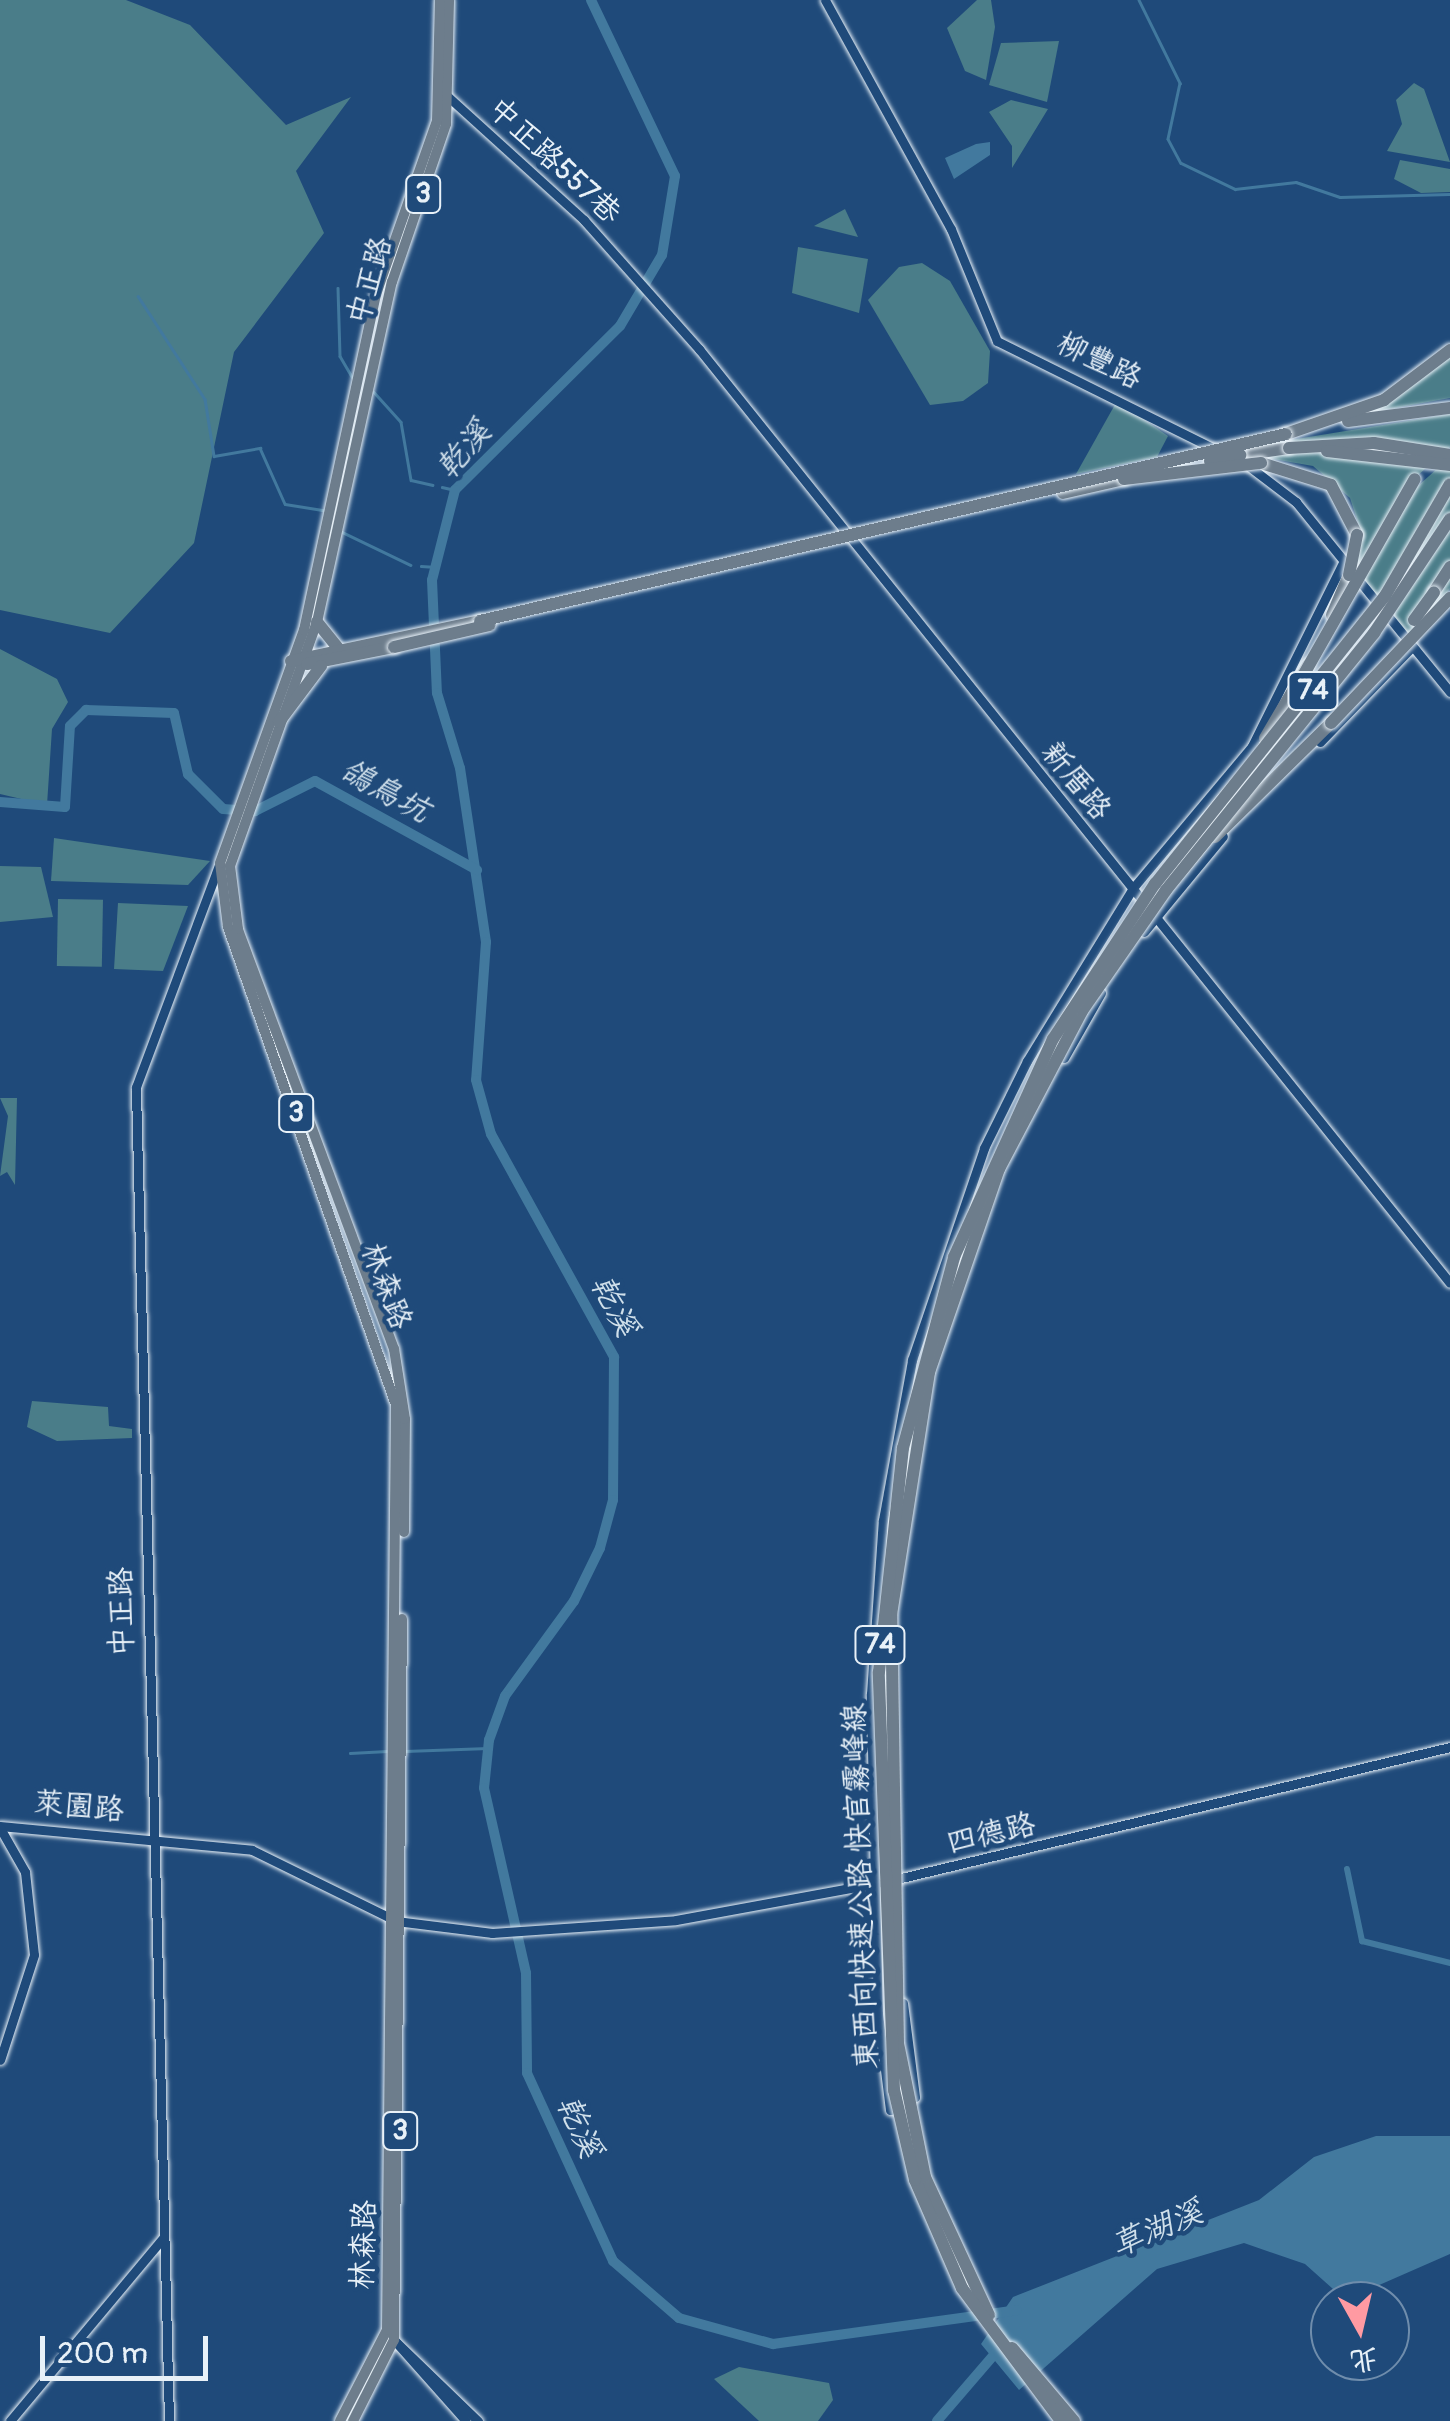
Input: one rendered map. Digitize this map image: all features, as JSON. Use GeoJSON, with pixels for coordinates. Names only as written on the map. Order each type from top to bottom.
{"type":"FeatureCollection","features":[{"type":"Feature","properties":{"kind":"highway"},"geometry":{"type":"LineString","coordinates":[[298,661],[328,661],[392,643],[1288,441],[1384,400],[1450,350]]}},
{"type":"Feature","properties":{"kind":"highway"},"geometry":{"type":"LineString","coordinates":[[298,661],[1124,479],[1385,414],[1450,405]]}},
{"type":"Feature","properties":{"kind":"highway"},"geometry":{"type":"LineString","coordinates":[[1288,441],[1364,443],[1450,453]]}},
{"type":"Feature","properties":{"kind":"highway"},"geometry":{"type":"LineString","coordinates":[[1288,441],[1450,465]]}},
{"type":"Feature","properties":{"kind":"highway"},"geometry":{"type":"LineString","coordinates":[[1161,887],[1304,674],[1415,479],[1450,453]]}},
{"type":"Feature","properties":{"kind":"highway"},"geometry":{"type":"LineString","coordinates":[[1124,479],[1279,464],[1339,494],[1355,524],[1354,562],[1304,674]]}},
{"type":"Feature","properties":{"kind":"highway","name":"74"},"geometry":{"type":"LineString","coordinates":[[1161,887],[1347,648],[1450,484]]}},
{"type":"Feature","properties":{"kind":"highway","name":"74"},"geometry":{"type":"LineString","coordinates":[[1161,887],[1337,682],[1450,519]]}},
{"type":"Feature","properties":{"kind":"highway"},"geometry":{"type":"LineString","coordinates":[[1331,724],[1450,567]]}},
{"type":"Feature","properties":{"kind":"highway"},"geometry":{"type":"LineString","coordinates":[[1161,887],[1331,724],[1450,598]]}},
{"type":"Feature","properties":{"kind":"highway"},"geometry":{"type":"LineString","coordinates":[[317,622],[342,650]]}},
{"type":"Feature","properties":{"kind":"highway"},"geometry":{"type":"LineString","coordinates":[[279,722],[304,678],[328,661]]}},
{"type":"Feature","properties":{"kind":"highway","name":"東西向快速公路 快官霧峰線"},"geometry":{"type":"LineString","coordinates":[[1061,2421],[962,2288],[904,2137],[886,2029],[880,1624],[903,1448],[954,1257],[1030,1081],[1161,887]]}},
{"type":"Feature","properties":{"kind":"highway","name":"東西向快速公路 快官霧峰線"},"geometry":{"type":"LineString","coordinates":[[1074,2421],[972,2286],[912,2131],[892,1959],[891,1615],[912,1450],[964,1256],[1040,1084],[1161,887]]}},
{"type":"Feature","properties":{"kind":"main road","name":"中正路"},"geometry":{"type":"LineString","coordinates":[[335,513],[372,311],[431,143],[438,88],[440,0]]}},
{"type":"Feature","properties":{"kind":"main road","name":"中正路"},"geometry":{"type":"LineString","coordinates":[[335,513],[385,313],[448,97],[450,0]]}},
{"type":"Feature","properties":{"kind":"main road"},"geometry":{"type":"LineString","coordinates":[[372,311],[385,313]]}},
{"type":"Feature","properties":{"kind":"main road","name":"3"},"geometry":{"type":"LineString","coordinates":[[243,803],[317,622],[335,513]]}},
{"type":"Feature","properties":{"kind":"main road","name":"3"},"geometry":{"type":"LineString","coordinates":[[243,803],[279,722],[330,538]]}},
{"type":"Feature","properties":{"kind":"main road","name":"中正路"},"geometry":{"type":"LineString","coordinates":[[225,864],[243,803]]}},
{"type":"Feature","properties":{"kind":"main road","name":"林森路"},"geometry":{"type":"LineString","coordinates":[[225,864],[238,929],[402,1385],[387,2330],[340,2421]]}},
{"type":"Feature","properties":{"kind":"main road","name":"林森路"},"geometry":{"type":"LineString","coordinates":[[353,2421],[394,2340],[392,1917]]}},
{"type":"Feature","properties":{"kind":"street","name":"柳豐路"},"geometry":{"type":"LineString","coordinates":[[824,0],[951,229],[997,341],[1256,470],[1344,561],[1450,692]]}},
{"type":"Feature","properties":{"kind":"street","name":"中正路557巷"},"geometry":{"type":"LineString","coordinates":[[438,88],[632,275],[663,311]]}},
{"type":"Feature","properties":{"kind":"street","name":"新厝路"},"geometry":{"type":"LineString","coordinates":[[663,311],[1157,915],[1450,1283]]}},
{"type":"Feature","properties":{"kind":"street"},"geometry":{"type":"LineString","coordinates":[[1344,561],[1252,746],[1133,888],[984,1148],[912,1360],[876,1592],[875,1883],[890,2110],[916,2100],[896,1880],[897,1614],[934,1369],[1014,1147],[1105,986],[1157,915],[1244,812],[1412,647]]}},
{"type":"Feature","properties":{"kind":"street","name":"中正路"},"geometry":{"type":"LineString","coordinates":[[169,2421],[136,1087],[225,864]]}},
{"type":"Feature","properties":{"kind":"street","name":"四德路"},"geometry":{"type":"LineString","coordinates":[[392,1917],[497,1934],[676,1920],[896,1880],[1450,1747]]}},
{"type":"Feature","properties":{"kind":"street"},"geometry":{"type":"LineString","coordinates":[[0,1827],[26,1872],[34,1955],[0,2060]]}},
{"type":"Feature","properties":{"kind":"street","name":"萊園路"},"geometry":{"type":"LineString","coordinates":[[0,1827],[153,1838]]}},
{"type":"Feature","properties":{"kind":"street"},"geometry":{"type":"LineString","coordinates":[[153,1838],[252,1850],[392,1917]]}},
{"type":"Feature","properties":{"kind":"street"},"geometry":{"type":"LineString","coordinates":[[10,2421],[163,2238]]}},
{"type":"Feature","properties":{"kind":"street"},"geometry":{"type":"LineString","coordinates":[[394,2340],[466,2421]]}},
{"type":"Feature","properties":{"kind":"street"},"geometry":{"type":"LineString","coordinates":[[394,2340],[478,2421]]}},
{"type":"Feature","properties":{"kind":"green space"},"geometry":{"type":"Polygon","coordinates":[[[0,0],[126,0],[190,25],[286,125],[351,97],[296,171],[324,233],[234,352],[194,543],[110,633],[0,610],[0,0]]]}},
{"type":"Feature","properties":{"kind":"green space"},"geometry":{"type":"Polygon","coordinates":[[[977,0],[991,0],[995,27],[986,80],[965,71],[947,28],[977,0]]]}},
{"type":"Feature","properties":{"kind":"green space"},"geometry":{"type":"Polygon","coordinates":[[[1059,41],[1047,102],[989,85],[1001,43],[1059,41]]]}},
{"type":"Feature","properties":{"kind":"green space"},"geometry":{"type":"Polygon","coordinates":[[[1414,83],[1424,89],[1450,162],[1387,151],[1402,124],[1396,100],[1414,83]]]}},
{"type":"Feature","properties":{"kind":"green space"},"geometry":{"type":"Polygon","coordinates":[[[1011,100],[1048,109],[1012,168],[1012,146],[989,112],[1011,100]]]}},
{"type":"Feature","properties":{"kind":"green space"},"geometry":{"type":"Polygon","coordinates":[[[1400,160],[1450,169],[1450,192],[1421,193],[1394,179],[1400,160]]]}},
{"type":"Feature","properties":{"kind":"green space"},"geometry":{"type":"Polygon","coordinates":[[[845,209],[858,237],[814,226],[845,209]]]}},
{"type":"Feature","properties":{"kind":"green space"},"geometry":{"type":"Polygon","coordinates":[[[798,247],[868,259],[859,313],[792,293],[798,247]]]}},
{"type":"Feature","properties":{"kind":"green space"},"geometry":{"type":"Polygon","coordinates":[[[922,263],[950,281],[990,351],[988,383],[963,401],[930,405],[868,300],[899,267],[922,263]]]}},
{"type":"Feature","properties":{"kind":"green space"},"geometry":{"type":"Polygon","coordinates":[[[1450,355],[1450,398],[1357,415],[1450,355]]]}},
{"type":"Feature","properties":{"kind":"green space"},"geometry":{"type":"Polygon","coordinates":[[[1117,401],[1168,436],[1157,457],[1076,474],[1117,401]]]}},
{"type":"Feature","properties":{"kind":"green space"},"geometry":{"type":"Polygon","coordinates":[[[1450,414],[1450,447],[1401,490],[1408,495],[1450,457],[1450,589],[1407,636],[1354,570],[1361,532],[1350,498],[1313,466],[1261,457],[1269,435],[1272,443],[1450,414]]]}},
{"type":"Feature","properties":{"kind":"green space"},"geometry":{"type":"Polygon","coordinates":[[[0,649],[57,679],[68,702],[52,729],[47,805],[0,794],[0,649]]]}},
{"type":"Feature","properties":{"kind":"green space"},"geometry":{"type":"Polygon","coordinates":[[[54,838],[210,861],[188,885],[51,881],[54,838]]]}},
{"type":"Feature","properties":{"kind":"green space"},"geometry":{"type":"Polygon","coordinates":[[[0,866],[41,867],[53,917],[0,922],[0,866]]]}},
{"type":"Feature","properties":{"kind":"green space"},"geometry":{"type":"Polygon","coordinates":[[[58,899],[103,900],[102,967],[57,966],[58,899]]]}},
{"type":"Feature","properties":{"kind":"green space"},"geometry":{"type":"Polygon","coordinates":[[[118,903],[188,906],[163,971],[114,969],[118,903]]]}},
{"type":"Feature","properties":{"kind":"green space"},"geometry":{"type":"Polygon","coordinates":[[[0,1098],[17,1098],[15,1185],[7,1172],[0,1176],[8,1116],[0,1098]]]}},
{"type":"Feature","properties":{"kind":"green space"},"geometry":{"type":"Polygon","coordinates":[[[32,1401],[108,1407],[109,1426],[132,1429],[132,1438],[57,1441],[27,1427],[32,1401]]]}},
{"type":"Feature","properties":{"kind":"green space"},"geometry":{"type":"Polygon","coordinates":[[[739,2367],[829,2383],[833,2400],[818,2421],[759,2421],[714,2379],[739,2367]]]}},
{"type":"Feature","properties":{"kind":"water"},"geometry":{"type":"Polygon","coordinates":[[[990,142],[990,155],[954,179],[945,158],[990,142]]]}},
{"type":"Feature","properties":{"kind":"water"},"geometry":{"type":"Polygon","coordinates":[[[1376,2136],[1450,2136],[1450,2254],[1388,2281],[1324,2281],[1305,2264],[1244,2243],[1157,2269],[1019,2390],[981,2344],[1013,2297],[1259,2200],[1314,2157],[1376,2136]]]}},
{"type":"Feature","properties":{"kind":"waterway","name":"乾溪"},"geometry":{"type":"LineString","coordinates":[[591,0],[675,176],[662,255],[620,326],[455,490],[432,580],[437,693],[460,768],[486,942],[476,1080],[491,1134],[614,1357],[613,1500],[600,1548],[574,1601],[505,1696],[489,1740],[484,1788],[526,1973],[527,2073],[613,2261],[679,2318],[773,2344],[1017,2310]]}},
{"type":"Feature","properties":{"kind":"waterway"},"geometry":{"type":"LineString","coordinates":[[1139,0],[1180,83],[1168,139],[1181,163],[1235,189],[1296,182],[1340,197],[1450,194]]}},
{"type":"Feature","properties":{"kind":"waterway"},"geometry":{"type":"LineString","coordinates":[[338,288],[340,356],[352,377]]}},
{"type":"Feature","properties":{"kind":"waterway"},"geometry":{"type":"LineString","coordinates":[[138,296],[205,399],[214,456],[260,448],[285,504],[324,510]]}},
{"type":"Feature","properties":{"kind":"waterway"},"geometry":{"type":"LineString","coordinates":[[374,392],[401,422],[411,480],[432,485]]}},
{"type":"Feature","properties":{"kind":"waterway"},"geometry":{"type":"LineString","coordinates":[[442,487],[455,490]]}},
{"type":"Feature","properties":{"kind":"waterway"},"geometry":{"type":"LineString","coordinates":[[342,532],[411,565]]}},
{"type":"Feature","properties":{"kind":"waterway"},"geometry":{"type":"LineString","coordinates":[[421,566],[436,567]]}},
{"type":"Feature","properties":{"kind":"waterway","name":"鴿鳥坑"},"geometry":{"type":"LineString","coordinates":[[0,802],[65,807],[70,726],[86,710],[174,713],[188,774],[223,809],[255,811],[315,781],[477,870]]}},
{"type":"Feature","properties":{"kind":"waterway"},"geometry":{"type":"LineString","coordinates":[[405,1751],[488,1748]]}},
{"type":"Feature","properties":{"kind":"waterway"},"geometry":{"type":"LineString","coordinates":[[350,1753],[387,1751]]}},
{"type":"Feature","properties":{"kind":"waterway"},"geometry":{"type":"LineString","coordinates":[[1347,1869],[1362,1941],[1450,1963]]}},
{"type":"Feature","properties":{"kind":"waterway","name":"草湖溪"},"geometry":{"type":"LineString","coordinates":[[937,2421],[998,2350]]}}]}
